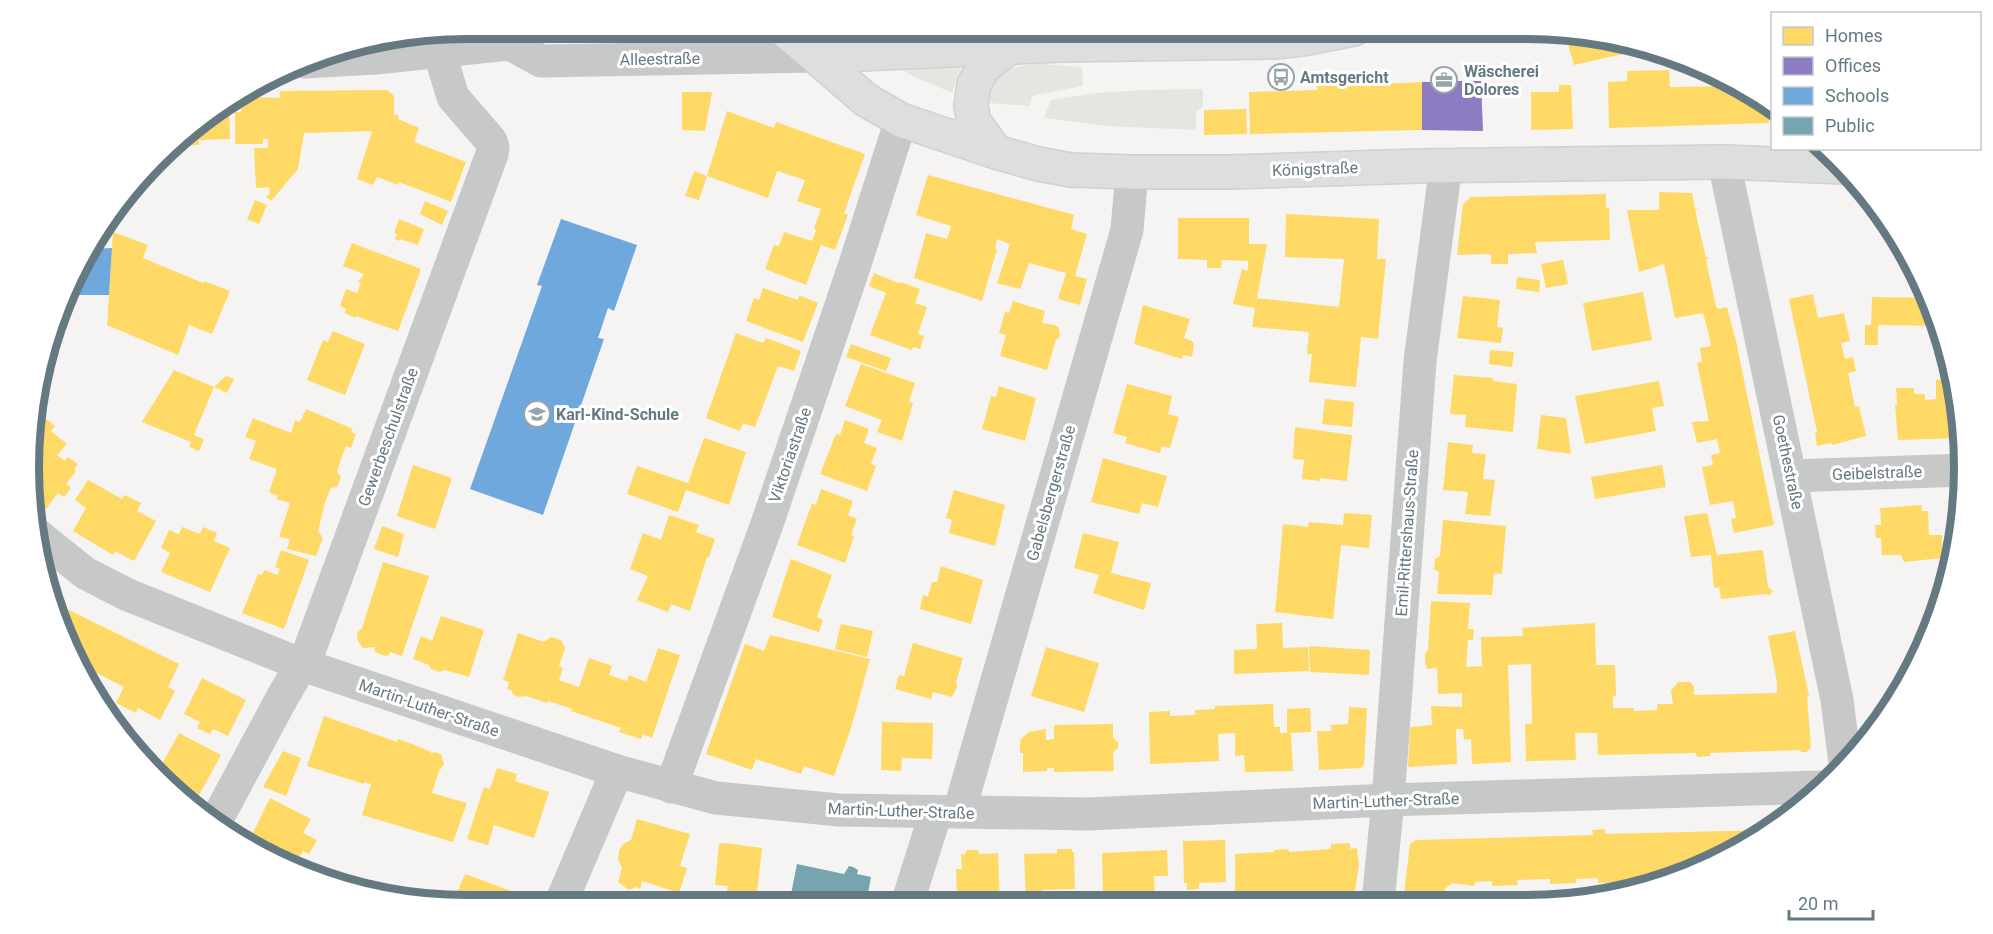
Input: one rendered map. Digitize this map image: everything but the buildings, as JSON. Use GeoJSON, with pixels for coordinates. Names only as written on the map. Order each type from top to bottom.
{"type":"FeatureCollection","features":[{"type":"Feature","properties":{"kind":"main road"},"geometry":{"type":"LineString","coordinates":[[817,42],[1006,49],[1153,39]]}},
{"type":"Feature","properties":{"kind":"main road","name":"Königstraße"},"geometry":{"type":"LineString","coordinates":[[817,42],[866,100],[901,120],[996,152],[1038,164],[1071,170],[1132,172],[1724,162],[1831,166]]}},
{"type":"Feature","properties":{"kind":"main road"},"geometry":{"type":"LineString","coordinates":[[996,152],[974,122],[971,106],[974,84],[984,67],[1006,49]]}},
{"type":"Feature","properties":{"kind":"street","name":"Alleestraße"},"geometry":{"type":"LineString","coordinates":[[358,54],[374,51],[439,51],[505,39]]}},
{"type":"Feature","properties":{"kind":"street","name":"Alleestraße"},"geometry":{"type":"LineString","coordinates":[[523,39],[541,61],[817,42]]}},
{"type":"Feature","properties":{"kind":"street","name":"Gewerbeschulstraße"},"geometry":{"type":"LineString","coordinates":[[219,816],[283,696],[303,665],[492,154],[491,141],[453,98],[439,51]]}},
{"type":"Feature","properties":{"kind":"street","name":"Viktoriastraße"},"geometry":{"type":"LineString","coordinates":[[671,787],[771,513],[901,120]]}},
{"type":"Feature","properties":{"kind":"street","name":"Goethestraße"},"geometry":{"type":"LineString","coordinates":[[1724,162],[1837,700],[1844,754]]}},
{"type":"Feature","properties":{"kind":"street","name":"Emil-Rittershaus-Straße"},"geometry":{"type":"LineString","coordinates":[[1379,895],[1388,800],[1420,362],[1446,165]]}},
{"type":"Feature","properties":{"kind":"street","name":"Gabelsbergerstraße"},"geometry":{"type":"LineString","coordinates":[[911,895],[947,812],[1127,230],[1132,172]]}},
{"type":"Feature","properties":{"kind":"street","name":"Geibelstraße"},"geometry":{"type":"LineString","coordinates":[[1791,476],[1954,470]]}},
{"type":"Feature","properties":{"kind":"street","name":"Martin-Luther-Straße"},"geometry":{"type":"LineString","coordinates":[[46,541],[86,573],[128,595],[303,665],[617,771],[716,798],[839,810],[1088,814],[1388,800],[1811,786]]}},
{"type":"Feature","properties":{"kind":"street"},"geometry":{"type":"LineString","coordinates":[[564,895],[617,771]]}},
{"type":"Feature","properties":{"kind":"shaded area"},"geometry":{"type":"Polygon","coordinates":[[[892,64],[961,64],[953,93],[916,78],[892,64]]]}},
{"type":"Feature","properties":{"kind":"shaded area"},"geometry":{"type":"Polygon","coordinates":[[[1040,64],[1082,67],[1083,86],[1032,96],[1030,106],[988,103],[989,91],[997,76],[1011,68],[1040,64]]]}},
{"type":"Feature","properties":{"kind":"shaded area"},"geometry":{"type":"Polygon","coordinates":[[[1203,89],[1203,107],[1196,112],[1196,130],[1107,126],[1044,118],[1051,100],[1095,93],[1203,89]]]}},
{"type":"Feature","properties":{"kind":"place","name":"Amtsgericht"},"geometry":{"type":"Point","coordinates":[1281,77]}},
{"type":"Feature","properties":{"kind":"place","name":"Wäscherei Dolores"},"geometry":{"type":"Point","coordinates":[1444,80]}},
{"type":"Feature","properties":{"kind":"place","name":"Karl-Kind-Schule"},"geometry":{"type":"Point","coordinates":[537,414]}}]}
